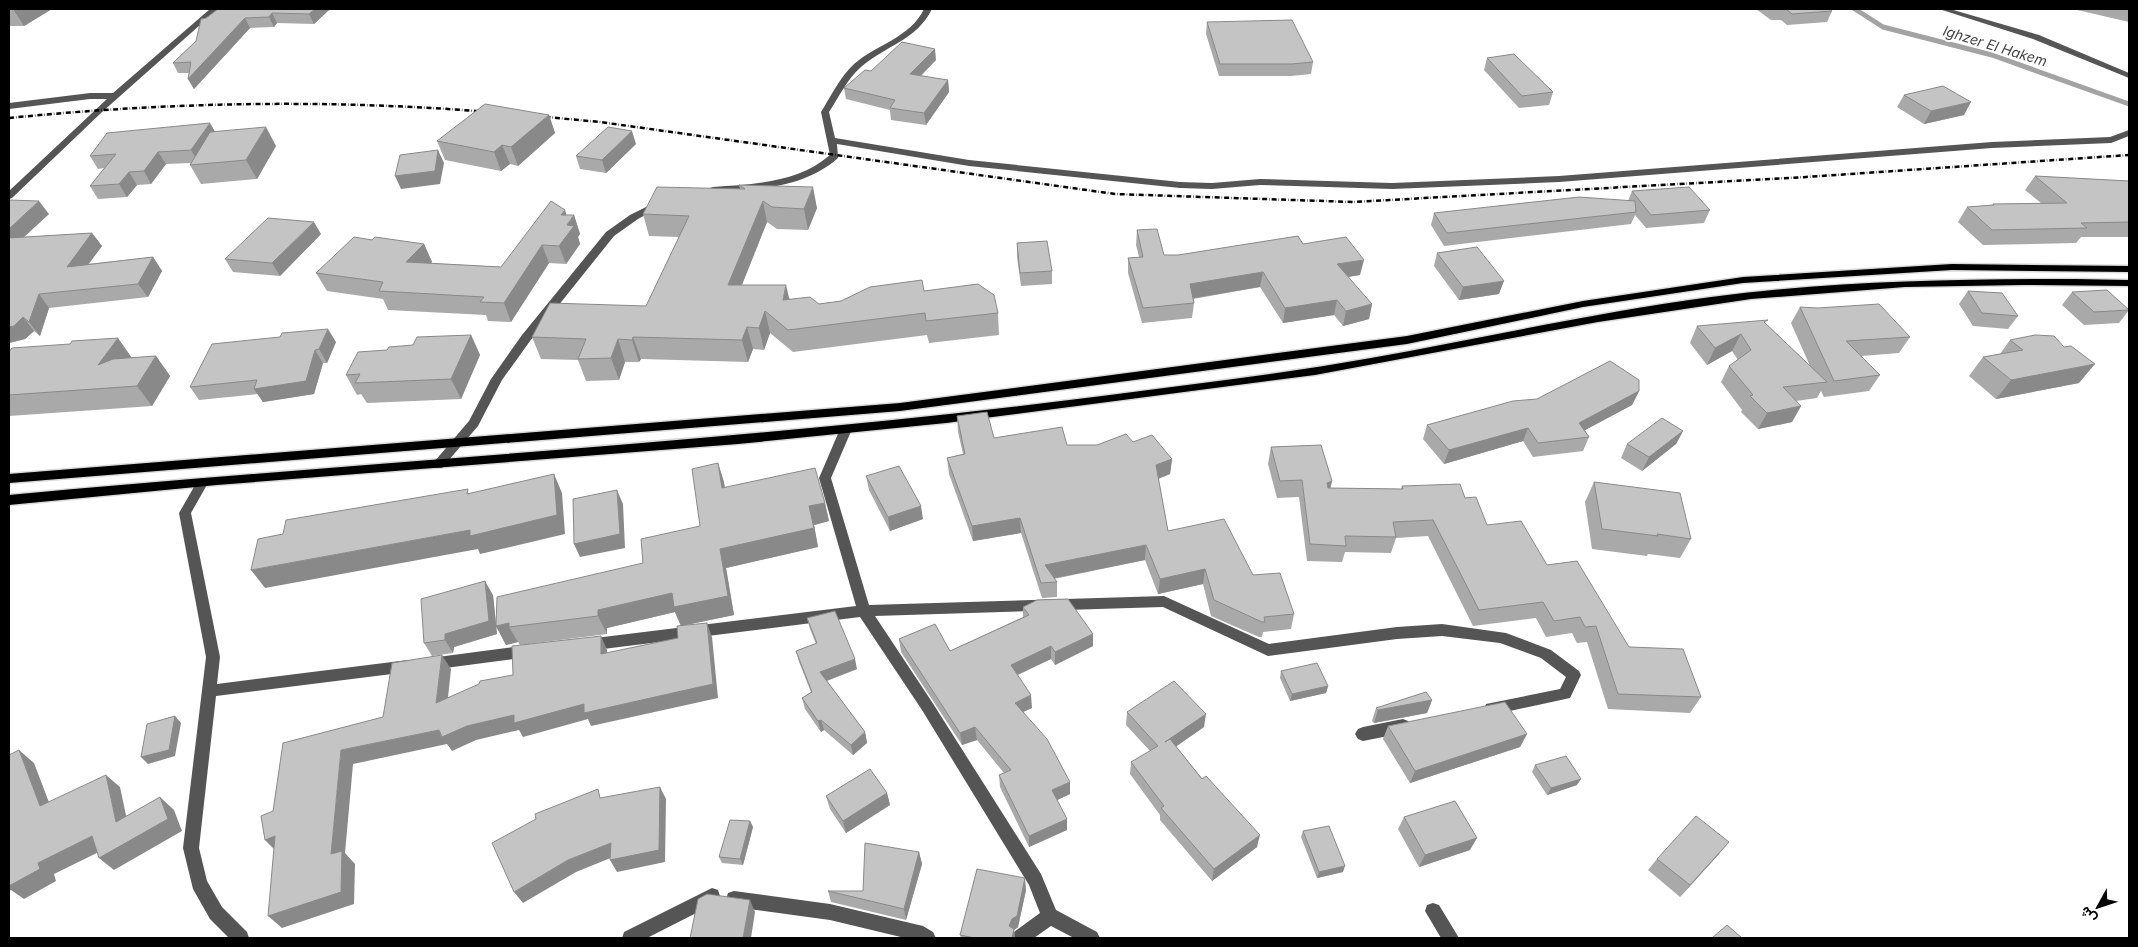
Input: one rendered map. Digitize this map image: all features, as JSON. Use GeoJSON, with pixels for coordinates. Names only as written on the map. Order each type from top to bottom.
{"type":"FeatureCollection","features":[{"type":"Feature","properties":{"kind":"main road"},"geometry":{"type":"LineString","coordinates":[[9,479],[900,407],[1234,366],[1407,340],[1629,296],[1743,280],[1952,267],[2129,269]]}},
{"type":"Feature","properties":{"kind":"main road"},"geometry":{"type":"LineString","coordinates":[[9,500],[846,429],[1264,379],[1381,362],[1601,318],[1712,300],[1838,288],[1945,282],[2129,283]]}},
{"type":"Feature","properties":{"kind":"street"},"geometry":{"type":"LineString","coordinates":[[9,196],[116,96],[214,9]]}},
{"type":"Feature","properties":{"kind":"street"},"geometry":{"type":"LineString","coordinates":[[702,192],[788,180],[816,171],[828,163],[835,156],[825,112],[856,66],[900,40],[926,15],[928,9]]}},
{"type":"Feature","properties":{"kind":"street"},"geometry":{"type":"LineString","coordinates":[[1943,9],[2036,37],[2129,76]]}},
{"type":"Feature","properties":{"kind":"street"},"geometry":{"type":"LineString","coordinates":[[9,106],[90,96],[116,96]]}},
{"type":"Feature","properties":{"kind":"street"},"geometry":{"type":"LineString","coordinates":[[832,140],[968,162],[1180,186],[1260,182],[1392,186],[1559,179],[1992,145],[2111,140],[2129,133]]}},
{"type":"Feature","properties":{"kind":"street"},"geometry":{"type":"LineString","coordinates":[[438,465],[454,444],[474,423],[497,379],[526,338],[610,234],[634,217],[670,200]]}},
{"type":"Feature","properties":{"kind":"street"},"geometry":{"type":"LineString","coordinates":[[846,429],[825,478],[864,610],[927,706],[1035,880],[1050,916],[1091,938]]}},
{"type":"Feature","properties":{"kind":"street"},"geometry":{"type":"LineString","coordinates":[[202,483],[185,513],[213,657],[191,848],[199,882],[216,913],[241,938]]}},
{"type":"Feature","properties":{"kind":"street"},"geometry":{"type":"LineString","coordinates":[[576,646],[864,610],[1164,601],[1268,650],[1387,634],[1442,630],[1501,637],[1546,654],[1574,675],[1565,694],[1478,712]]}},
{"type":"Feature","properties":{"kind":"street"},"geometry":{"type":"LineString","coordinates":[[209,691],[547,649]]}},
{"type":"Feature","properties":{"kind":"street"},"geometry":{"type":"LineString","coordinates":[[1363,734],[1421,723]]}},
{"type":"Feature","properties":{"kind":"street"},"geometry":{"type":"LineString","coordinates":[[630,938],[711,896],[830,912],[923,934],[927,938]]}},
{"type":"Feature","properties":{"kind":"street"},"geometry":{"type":"LineString","coordinates":[[1433,911],[1451,938]]}},
{"type":"Feature","properties":{"kind":"street"},"geometry":{"type":"LineString","coordinates":[[1020,938],[1050,916]]}},
{"type":"Feature","properties":{"kind":"building"},"geometry":{"type":"Polygon","coordinates":[[[218,9],[315,9],[309,14],[272,13],[269,17],[245,18],[188,79],[191,62],[173,63],[196,41],[201,19],[206,18],[218,9]]]}},
{"type":"Feature","properties":{"kind":"building"},"geometry":{"type":"Polygon","coordinates":[[[1786,9],[1830,9],[1832,11],[1792,14],[1786,9]]]}},
{"type":"Feature","properties":{"kind":"building"},"geometry":{"type":"Polygon","coordinates":[[[1292,20],[1313,62],[1292,64],[1220,64],[1207,22],[1292,20]]]}},
{"type":"Feature","properties":{"kind":"building"},"geometry":{"type":"Polygon","coordinates":[[[902,42],[935,49],[910,74],[948,80],[924,113],[890,108],[895,100],[844,88],[865,70],[871,71],[902,42]]]}},
{"type":"Feature","properties":{"kind":"building"},"geometry":{"type":"Polygon","coordinates":[[[1514,54],[1553,92],[1522,96],[1487,58],[1514,54]]]}},
{"type":"Feature","properties":{"kind":"building"},"geometry":{"type":"Polygon","coordinates":[[[1943,86],[1971,102],[1931,111],[1904,95],[1943,86]]]}},
{"type":"Feature","properties":{"kind":"building"},"geometry":{"type":"Polygon","coordinates":[[[485,104],[549,115],[511,147],[502,145],[494,152],[437,141],[485,104]]]}},
{"type":"Feature","properties":{"kind":"building"},"geometry":{"type":"Polygon","coordinates":[[[210,123],[191,150],[158,152],[144,171],[129,172],[119,184],[90,186],[116,154],[90,156],[107,133],[210,123]]]}},
{"type":"Feature","properties":{"kind":"building"},"geometry":{"type":"Polygon","coordinates":[[[266,127],[246,160],[190,165],[210,132],[266,127]]]}},
{"type":"Feature","properties":{"kind":"building"},"geometry":{"type":"Polygon","coordinates":[[[608,127],[632,131],[602,160],[576,156],[608,127]]]}},
{"type":"Feature","properties":{"kind":"building"},"geometry":{"type":"Polygon","coordinates":[[[438,150],[435,171],[395,176],[400,155],[438,150]]]}},
{"type":"Feature","properties":{"kind":"building"},"geometry":{"type":"Polygon","coordinates":[[[2035,176],[2129,181],[2129,222],[2081,223],[2087,228],[1992,230],[1967,207],[1993,204],[2067,203],[2035,176]]]}},
{"type":"Feature","properties":{"kind":"building"},"geometry":{"type":"Polygon","coordinates":[[[739,185],[813,187],[804,209],[772,207],[763,201],[728,285],[786,285],[783,300],[810,297],[819,304],[841,301],[870,287],[922,280],[924,291],[978,284],[994,295],[998,313],[926,321],[925,313],[788,330],[765,311],[759,328],[747,327],[742,340],[633,337],[632,340],[618,339],[611,358],[578,359],[586,339],[532,337],[550,303],[646,306],[689,216],[643,214],[657,187],[745,189],[739,185]]]}},
{"type":"Feature","properties":{"kind":"building"},"geometry":{"type":"Polygon","coordinates":[[[1689,187],[1710,210],[1651,215],[1632,191],[1689,187]]]}},
{"type":"Feature","properties":{"kind":"building"},"geometry":{"type":"Polygon","coordinates":[[[1579,197],[1635,201],[1636,212],[1447,233],[1434,213],[1579,197]]]}},
{"type":"Feature","properties":{"kind":"building"},"geometry":{"type":"Polygon","coordinates":[[[9,200],[39,201],[9,229],[9,200]]]}},
{"type":"Feature","properties":{"kind":"building"},"geometry":{"type":"Polygon","coordinates":[[[551,201],[565,210],[561,215],[574,215],[567,225],[574,226],[559,246],[542,245],[504,303],[480,302],[484,297],[379,291],[383,282],[316,273],[354,237],[372,240],[375,237],[424,244],[406,262],[501,267],[551,201]]]}},
{"type":"Feature","properties":{"kind":"building"},"geometry":{"type":"Polygon","coordinates":[[[268,218],[314,222],[272,263],[225,259],[268,218]]]}},
{"type":"Feature","properties":{"kind":"building"},"geometry":{"type":"Polygon","coordinates":[[[1157,229],[1164,255],[1178,255],[1298,236],[1303,244],[1346,237],[1364,260],[1337,264],[1372,304],[1346,311],[1337,300],[1285,308],[1263,272],[1190,284],[1194,303],[1143,308],[1128,258],[1143,257],[1137,230],[1157,229]]]}},
{"type":"Feature","properties":{"kind":"building"},"geometry":{"type":"Polygon","coordinates":[[[92,233],[67,267],[153,257],[138,284],[39,294],[29,322],[23,317],[14,326],[9,327],[9,238],[92,233]]]}},
{"type":"Feature","properties":{"kind":"building"},"geometry":{"type":"Polygon","coordinates":[[[1047,241],[1052,271],[1020,273],[1017,243],[1047,241]]]}},
{"type":"Feature","properties":{"kind":"building"},"geometry":{"type":"Polygon","coordinates":[[[1477,247],[1504,281],[1463,287],[1437,253],[1477,247]]]}},
{"type":"Feature","properties":{"kind":"building"},"geometry":{"type":"Polygon","coordinates":[[[2107,290],[2129,310],[2094,312],[2072,292],[2107,290]]]}},
{"type":"Feature","properties":{"kind":"building"},"geometry":{"type":"Polygon","coordinates":[[[1968,291],[2002,293],[2018,316],[1982,313],[1968,291]]]}},
{"type":"Feature","properties":{"kind":"building"},"geometry":{"type":"Polygon","coordinates":[[[1879,304],[1910,337],[1846,341],[1880,375],[1834,381],[1800,307],[1818,308],[1879,304]]]}},
{"type":"Feature","properties":{"kind":"building"},"geometry":{"type":"Polygon","coordinates":[[[1768,320],[1764,322],[1827,382],[1783,387],[1801,406],[1767,413],[1750,396],[1753,395],[1729,366],[1751,350],[1741,334],[1715,348],[1697,326],[1768,320]]]}},
{"type":"Feature","properties":{"kind":"building"},"geometry":{"type":"Polygon","coordinates":[[[328,329],[319,349],[315,350],[306,381],[254,389],[257,380],[190,387],[212,344],[280,337],[282,333],[328,329]]]}},
{"type":"Feature","properties":{"kind":"building"},"geometry":{"type":"Polygon","coordinates":[[[471,335],[451,379],[355,383],[360,374],[346,375],[358,352],[387,350],[389,347],[413,345],[417,337],[471,335]]]}},
{"type":"Feature","properties":{"kind":"building"},"geometry":{"type":"Polygon","coordinates":[[[2035,335],[2054,336],[2064,347],[2071,346],[2095,364],[2011,380],[1983,357],[2023,350],[2010,340],[2035,335]]]}},
{"type":"Feature","properties":{"kind":"building"},"geometry":{"type":"Polygon","coordinates":[[[118,338],[98,365],[113,359],[156,356],[137,386],[9,395],[9,352],[12,348],[118,338]]]}},
{"type":"Feature","properties":{"kind":"building"},"geometry":{"type":"Polygon","coordinates":[[[1610,361],[1639,380],[1639,391],[1579,423],[1589,437],[1538,443],[1528,428],[1449,450],[1427,425],[1513,401],[1537,399],[1610,361]]]}},
{"type":"Feature","properties":{"kind":"building"},"geometry":{"type":"Polygon","coordinates":[[[987,412],[994,438],[1062,427],[1067,445],[1097,445],[1126,434],[1133,442],[1152,435],[1172,459],[1156,465],[1168,531],[1224,519],[1253,575],[1280,573],[1294,614],[1264,617],[1265,622],[1262,622],[1214,600],[1205,569],[1160,579],[1146,545],[1045,565],[1057,582],[1041,583],[1020,518],[972,526],[947,458],[965,454],[957,416],[987,412]]]}},
{"type":"Feature","properties":{"kind":"building"},"geometry":{"type":"Polygon","coordinates":[[[1662,418],[1683,431],[1649,457],[1627,444],[1662,418]]]}},
{"type":"Feature","properties":{"kind":"building"},"geometry":{"type":"Polygon","coordinates":[[[1321,445],[1332,481],[1327,483],[1328,488],[1403,489],[1402,486],[1460,484],[1465,498],[1476,497],[1487,525],[1521,521],[1547,565],[1577,561],[1629,647],[1683,649],[1701,697],[1618,694],[1596,626],[1585,627],[1580,617],[1554,621],[1543,602],[1479,610],[1433,520],[1393,522],[1396,537],[1345,536],[1346,546],[1310,544],[1302,480],[1280,481],[1271,447],[1321,445]]]}},
{"type":"Feature","properties":{"kind":"building"},"geometry":{"type":"Polygon","coordinates":[[[718,463],[722,488],[815,468],[825,503],[809,506],[814,528],[720,549],[728,596],[674,607],[672,593],[598,610],[598,616],[509,627],[509,623],[496,626],[497,597],[643,563],[641,539],[700,526],[692,469],[718,463]]]}},
{"type":"Feature","properties":{"kind":"building"},"geometry":{"type":"Polygon","coordinates":[[[899,466],[921,506],[888,517],[866,476],[899,466]]]}},
{"type":"Feature","properties":{"kind":"building"},"geometry":{"type":"Polygon","coordinates":[[[554,474],[557,515],[470,536],[470,530],[251,570],[258,539],[283,534],[286,520],[468,489],[467,494],[554,474]]]}},
{"type":"Feature","properties":{"kind":"building"},"geometry":{"type":"Polygon","coordinates":[[[1594,482],[1680,493],[1691,539],[1602,529],[1594,482]]]}},
{"type":"Feature","properties":{"kind":"building"},"geometry":{"type":"Polygon","coordinates":[[[617,490],[620,534],[574,544],[573,499],[617,490]]]}},
{"type":"Feature","properties":{"kind":"building"},"geometry":{"type":"Polygon","coordinates":[[[485,581],[489,621],[445,634],[445,640],[424,643],[421,599],[485,581]]]}},
{"type":"Feature","properties":{"kind":"building"},"geometry":{"type":"Polygon","coordinates":[[[1068,599],[1093,634],[1055,652],[1051,646],[1011,665],[1031,695],[1015,703],[1047,739],[1070,782],[1052,790],[1067,819],[1029,836],[999,775],[1011,770],[975,727],[960,733],[899,639],[935,624],[950,651],[1029,615],[1023,607],[1037,600],[1068,599]]]}},
{"type":"Feature","properties":{"kind":"building"},"geometry":{"type":"Polygon","coordinates":[[[835,611],[855,659],[820,672],[865,732],[851,745],[821,720],[818,721],[802,698],[812,692],[796,651],[817,643],[807,618],[835,611]]]}},
{"type":"Feature","properties":{"kind":"building"},"geometry":{"type":"Polygon","coordinates":[[[707,623],[713,684],[584,713],[584,704],[514,723],[514,715],[467,726],[442,737],[439,730],[341,750],[331,854],[342,851],[341,892],[268,916],[275,836],[265,840],[261,816],[273,811],[283,743],[383,717],[392,663],[442,655],[436,703],[479,684],[480,681],[513,675],[512,646],[601,636],[601,654],[678,638],[677,626],[707,623]]]}},
{"type":"Feature","properties":{"kind":"building"},"geometry":{"type":"Polygon","coordinates":[[[1317,663],[1328,686],[1292,694],[1281,671],[1317,663]]]}},
{"type":"Feature","properties":{"kind":"building"},"geometry":{"type":"Polygon","coordinates":[[[1174,681],[1206,714],[1165,742],[1170,739],[1202,779],[1206,776],[1260,835],[1214,869],[1161,808],[1164,806],[1131,762],[1158,746],[1127,712],[1174,681]]]}},
{"type":"Feature","properties":{"kind":"building"},"geometry":{"type":"Polygon","coordinates":[[[1426,692],[1432,700],[1378,710],[1376,708],[1426,692]]]}},
{"type":"Feature","properties":{"kind":"building"},"geometry":{"type":"Polygon","coordinates":[[[1505,702],[1527,734],[1415,771],[1388,726],[1505,702]]]}},
{"type":"Feature","properties":{"kind":"building"},"geometry":{"type":"Polygon","coordinates":[[[175,716],[169,750],[141,757],[147,724],[175,716]]]}},
{"type":"Feature","properties":{"kind":"building"},"geometry":{"type":"Polygon","coordinates":[[[19,750],[40,806],[106,775],[116,822],[160,797],[168,819],[99,858],[92,836],[38,863],[40,869],[9,886],[9,755],[19,750]]]}},
{"type":"Feature","properties":{"kind":"building"},"geometry":{"type":"Polygon","coordinates":[[[1566,756],[1581,779],[1551,788],[1535,765],[1566,756]]]}},
{"type":"Feature","properties":{"kind":"building"},"geometry":{"type":"Polygon","coordinates":[[[870,769],[887,793],[843,821],[826,796],[870,769]]]}},
{"type":"Feature","properties":{"kind":"building"},"geometry":{"type":"Polygon","coordinates":[[[660,787],[659,850],[610,860],[611,843],[568,860],[514,892],[492,843],[536,819],[535,814],[598,789],[600,798],[660,787]]]}},
{"type":"Feature","properties":{"kind":"building"},"geometry":{"type":"Polygon","coordinates":[[[1455,801],[1477,838],[1425,855],[1404,817],[1455,801]]]}},
{"type":"Feature","properties":{"kind":"building"},"geometry":{"type":"Polygon","coordinates":[[[1696,816],[1729,842],[1690,885],[1657,859],[1696,816]]]}},
{"type":"Feature","properties":{"kind":"building"},"geometry":{"type":"Polygon","coordinates":[[[730,820],[750,821],[740,859],[719,857],[730,820]]]}},
{"type":"Feature","properties":{"kind":"building"},"geometry":{"type":"Polygon","coordinates":[[[1329,826],[1345,866],[1319,872],[1303,831],[1329,826]]]}},
{"type":"Feature","properties":{"kind":"building"},"geometry":{"type":"Polygon","coordinates":[[[865,843],[919,852],[904,909],[828,891],[863,891],[865,843]]]}},
{"type":"Feature","properties":{"kind":"building"},"geometry":{"type":"Polygon","coordinates":[[[977,869],[1025,878],[1017,916],[1012,919],[1009,926],[1014,929],[1012,938],[975,938],[960,935],[977,869]]]}},
{"type":"Feature","properties":{"kind":"building"},"geometry":{"type":"Polygon","coordinates":[[[707,894],[750,900],[743,938],[690,938],[698,899],[707,894]]]}},
{"type":"Feature","properties":{"kind":"building"},"geometry":{"type":"Polygon","coordinates":[[[1727,925],[1742,938],[1712,938],[1727,925]]]}},
{"type":"Feature","properties":{"kind":"waterway","name":"Ighzer El Hakem"},"geometry":{"type":"LineString","coordinates":[[1855,9],[1883,27],[1992,55],[2129,104]]}},
{"type":"Feature","properties":{"kind":"railway"},"geometry":{"type":"LineString","coordinates":[[9,118],[129,108],[249,104],[369,105],[489,112]]}},
{"type":"Feature","properties":{"kind":"railway"},"geometry":{"type":"LineString","coordinates":[[536,116],[600,122],[1115,194],[1353,202],[1806,177],[2129,155]]}}]}
